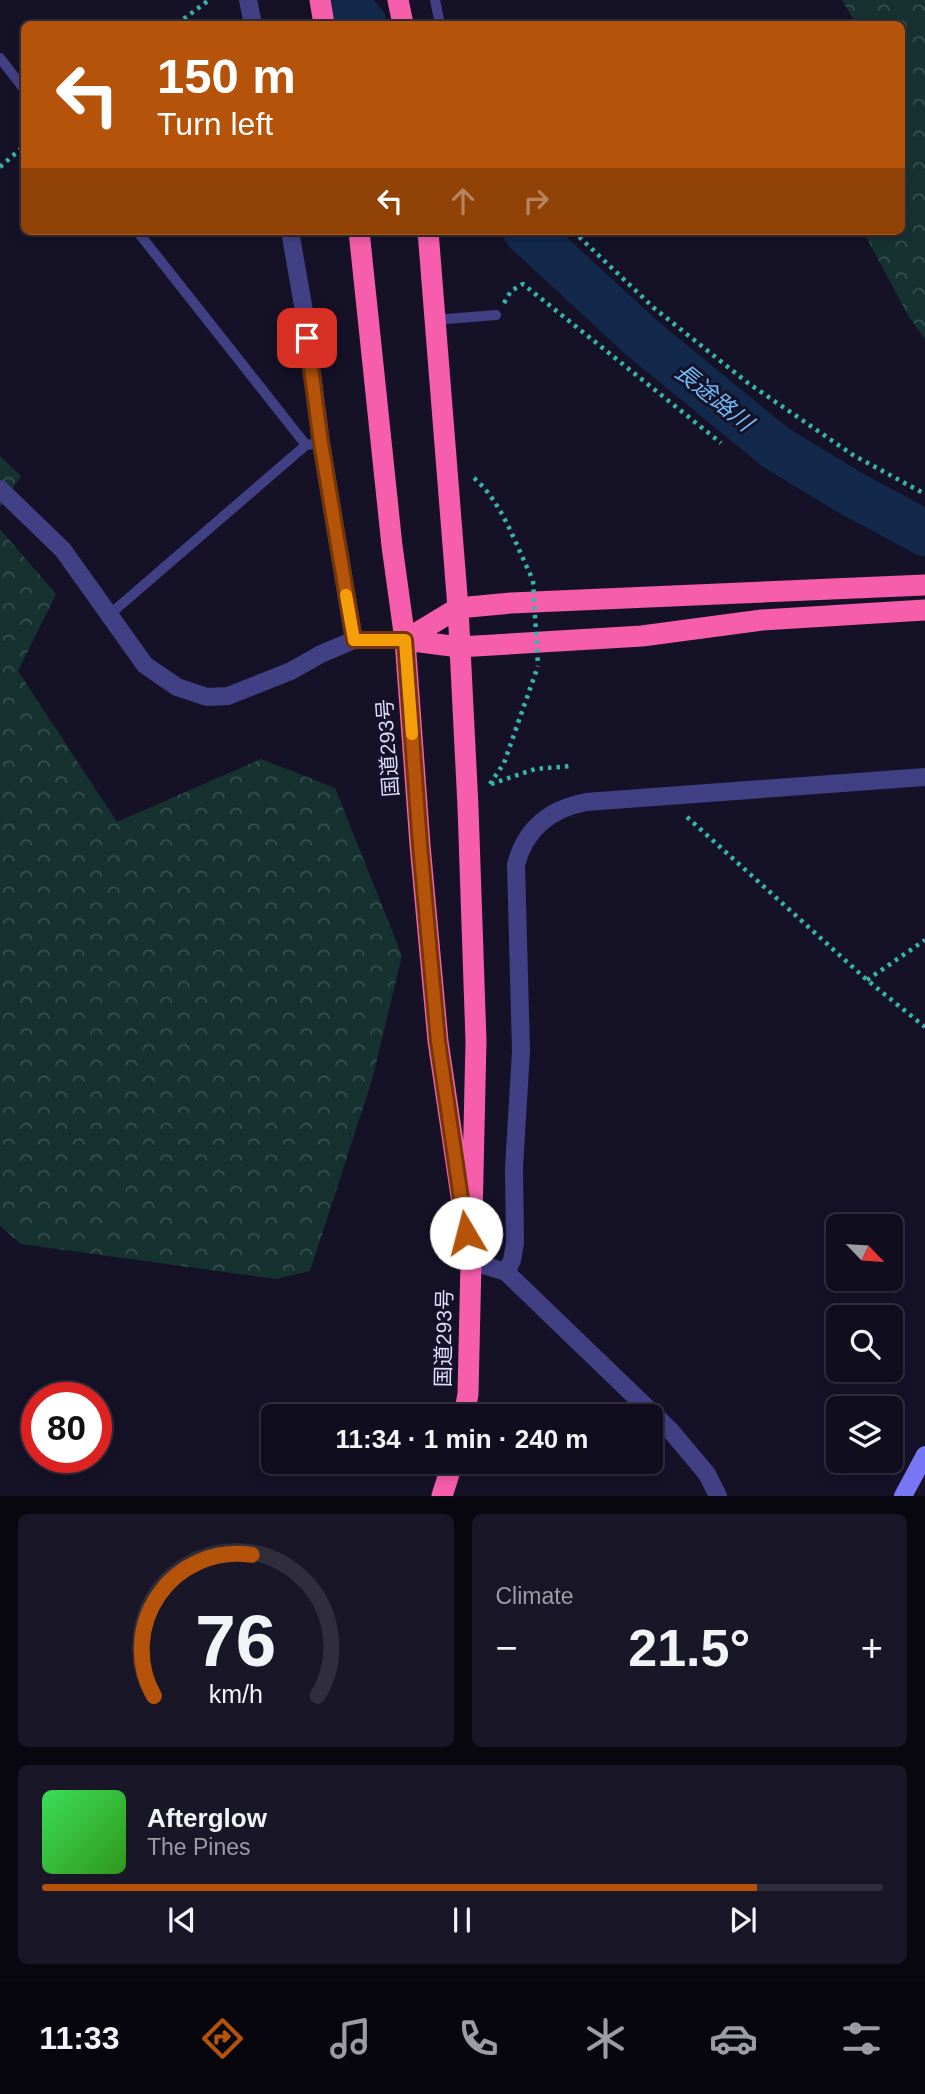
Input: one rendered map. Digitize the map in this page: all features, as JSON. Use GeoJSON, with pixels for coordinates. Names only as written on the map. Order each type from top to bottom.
{"type":"FeatureCollection","features":[{"type":"Feature","properties":{"kind":"highway"},"geometry":{"type":"LineString","coordinates":[[320,0],[324,21]]}},
{"type":"Feature","properties":{"kind":"highway","name":"国道293号"},"geometry":{"type":"LineString","coordinates":[[359,235],[392,546],[405,640],[438,1041],[470,1261]]}},
{"type":"Feature","properties":{"kind":"highway","name":"国道293号"},"geometry":{"type":"LineString","coordinates":[[428,235],[458,608],[476,1041],[466,1404]]}},
{"type":"Feature","properties":{"kind":"highway"},"geometry":{"type":"LineString","coordinates":[[405,640],[458,608],[511,603],[925,586]]}},
{"type":"Feature","properties":{"kind":"highway"},"geometry":{"type":"LineString","coordinates":[[405,640],[459,647],[642,636],[762,620],[925,610]]}},
{"type":"Feature","properties":{"kind":"highway"},"geometry":{"type":"LineString","coordinates":[[442,1496],[449,1474]]}},
{"type":"Feature","properties":{"kind":"street"},"geometry":{"type":"LineString","coordinates":[[248,0],[252,21]]}},
{"type":"Feature","properties":{"kind":"street"},"geometry":{"type":"LineString","coordinates":[[291,235],[304,311],[314,444],[354,640]]}},
{"type":"Feature","properties":{"kind":"street"},"geometry":{"type":"LineString","coordinates":[[0,489],[63,550],[145,666],[177,687],[207,697],[228,696],[292,671],[321,654],[354,640],[405,640]]}},
{"type":"Feature","properties":{"kind":"street"},"geometry":{"type":"LineString","coordinates":[[506,1272],[512,1260],[515,1243],[514,1168],[521,1051],[516,865],[520,849],[542,820],[569,805],[586,802],[925,778]]}},
{"type":"Feature","properties":{"kind":"street"},"geometry":{"type":"LineString","coordinates":[[470,1261],[506,1272],[671,1431],[707,1474],[718,1496]]}},
{"type":"Feature","properties":{"kind":"street"},"geometry":{"type":"LineString","coordinates":[[903,1496],[925,1455]]}},
{"type":"Feature","properties":{"kind":"lane"},"geometry":{"type":"LineString","coordinates":[[435,0],[439,21]]}},
{"type":"Feature","properties":{"kind":"lane"},"geometry":{"type":"LineString","coordinates":[[0,58],[21,85]]}},
{"type":"Feature","properties":{"kind":"lane"},"geometry":{"type":"LineString","coordinates":[[109,615],[314,444],[140,235]]}},
{"type":"Feature","properties":{"kind":"lane"},"geometry":{"type":"LineString","coordinates":[[434,320],[496,315]]}},
{"type":"Feature","properties":{"kind":"path"},"geometry":{"type":"LineString","coordinates":[[181,21],[209,0]]}},
{"type":"Feature","properties":{"kind":"path"},"geometry":{"type":"LineString","coordinates":[[0,167],[21,149]]}},
{"type":"Feature","properties":{"kind":"path"},"geometry":{"type":"LineString","coordinates":[[577,235],[654,308],[748,383],[853,455],[925,494]]}},
{"type":"Feature","properties":{"kind":"path"},"geometry":{"type":"LineString","coordinates":[[496,315],[511,291],[523,285],[721,443]]}},
{"type":"Feature","properties":{"kind":"path"},"geometry":{"type":"LineString","coordinates":[[474,478],[486,488],[495,502],[533,581],[538,667],[504,763],[490,784],[536,769],[571,766]]}},
{"type":"Feature","properties":{"kind":"path"},"geometry":{"type":"LineString","coordinates":[[670,797],[680,810],[867,979],[925,1027]]}},
{"type":"Feature","properties":{"kind":"path"},"geometry":{"type":"LineString","coordinates":[[867,979],[925,940]]}},
{"type":"Feature","properties":{"kind":"green space"},"geometry":{"type":"Polygon","coordinates":[[[842,0],[925,0],[925,339],[909,317],[865,235],[905,235],[905,21],[854,21],[842,0]]]}},
{"type":"Feature","properties":{"kind":"green space"},"geometry":{"type":"Polygon","coordinates":[[[0,456],[21,476],[0,507],[0,456]]]}},
{"type":"Feature","properties":{"kind":"green space"},"geometry":{"type":"Polygon","coordinates":[[[0,529],[56,594],[18,671],[117,822],[261,759],[335,788],[402,956],[372,1080],[310,1271],[276,1279],[21,1244],[0,1226],[0,529]]]}},
{"type":"Feature","properties":{"kind":"waterway","name":"長途路川"},"geometry":{"type":"LineString","coordinates":[[344,0],[362,21]]}},
{"type":"Feature","properties":{"kind":"waterway","name":"長途路川"},"geometry":{"type":"LineString","coordinates":[[530,235],[642,338],[775,447],[847,491],[925,533]]}},
{"type":"Feature","properties":{"kind":"slow traffic"},"geometry":{"type":"LineString","coordinates":[[346,595],[354,640],[405,640],[412,734]]}},
{"type":"Feature","properties":{"kind":"route"},"geometry":{"type":"LineString","coordinates":[[307,338],[321,443],[354,640],[405,640],[438,1041],[466,1233]]}}]}
